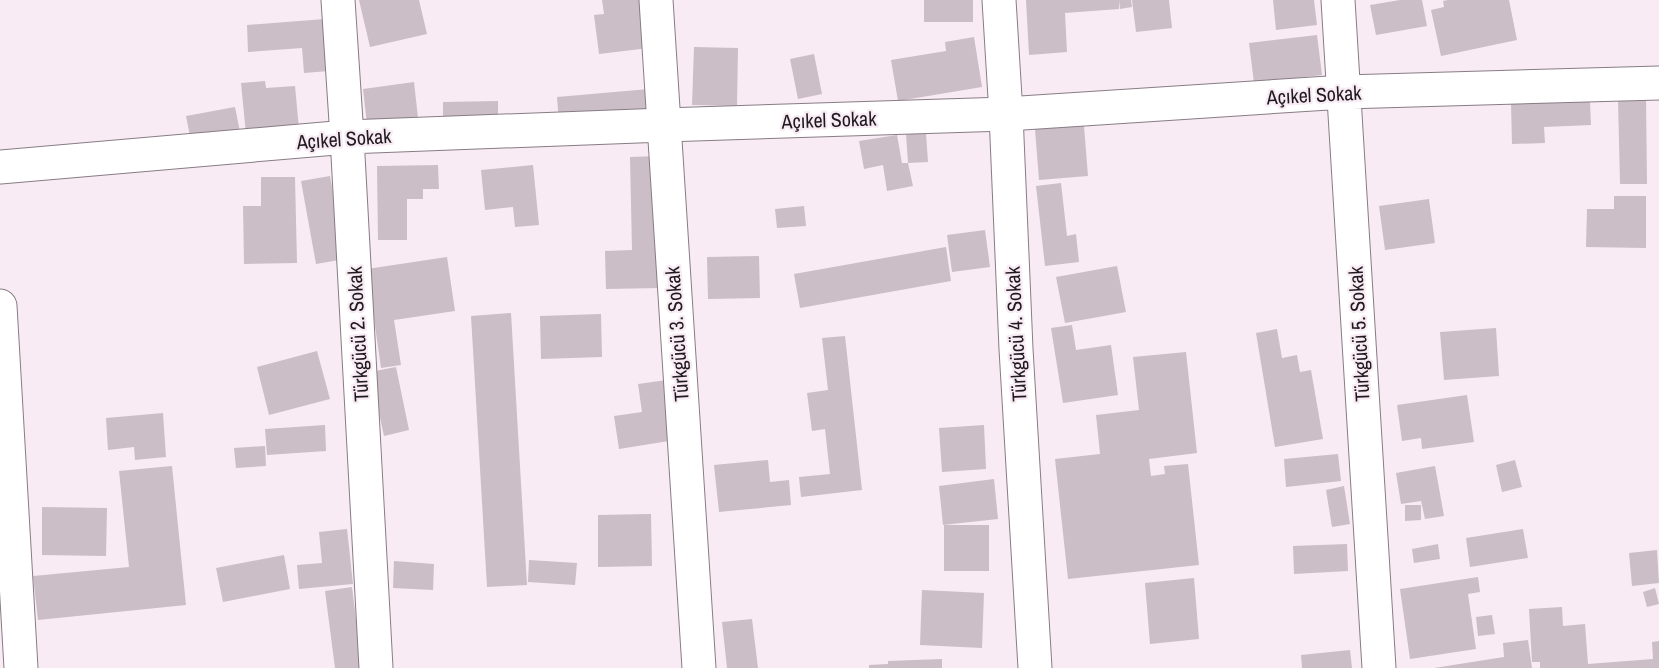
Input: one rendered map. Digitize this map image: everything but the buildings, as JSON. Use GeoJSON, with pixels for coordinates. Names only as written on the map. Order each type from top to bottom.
{"type":"FeatureCollection","features":[{"type":"Feature","properties":{"kind":"street","name":"Türkgücü 2. Sokak"},"geometry":{"type":"LineString","coordinates":[[338,0],[376,668]]}},
{"type":"Feature","properties":{"kind":"street","name":"Türkgücü 3. Sokak"},"geometry":{"type":"LineString","coordinates":[[656,0],[699,668]]}},
{"type":"Feature","properties":{"kind":"street","name":"Türkgücü 4. Sokak"},"geometry":{"type":"LineString","coordinates":[[999,0],[1035,668]]}},
{"type":"Feature","properties":{"kind":"street","name":"Türkgücü 5. Sokak"},"geometry":{"type":"LineString","coordinates":[[1338,0],[1379,668]]}},
{"type":"Feature","properties":{"kind":"street","name":"Açıkel Sokak"},"geometry":{"type":"LineString","coordinates":[[0,167],[347,137],[1006,114],[1344,92],[1659,83]]}},
{"type":"Feature","properties":{"kind":"street"},"geometry":{"type":"LineString","coordinates":[[0,306],[21,668]]}}]}
